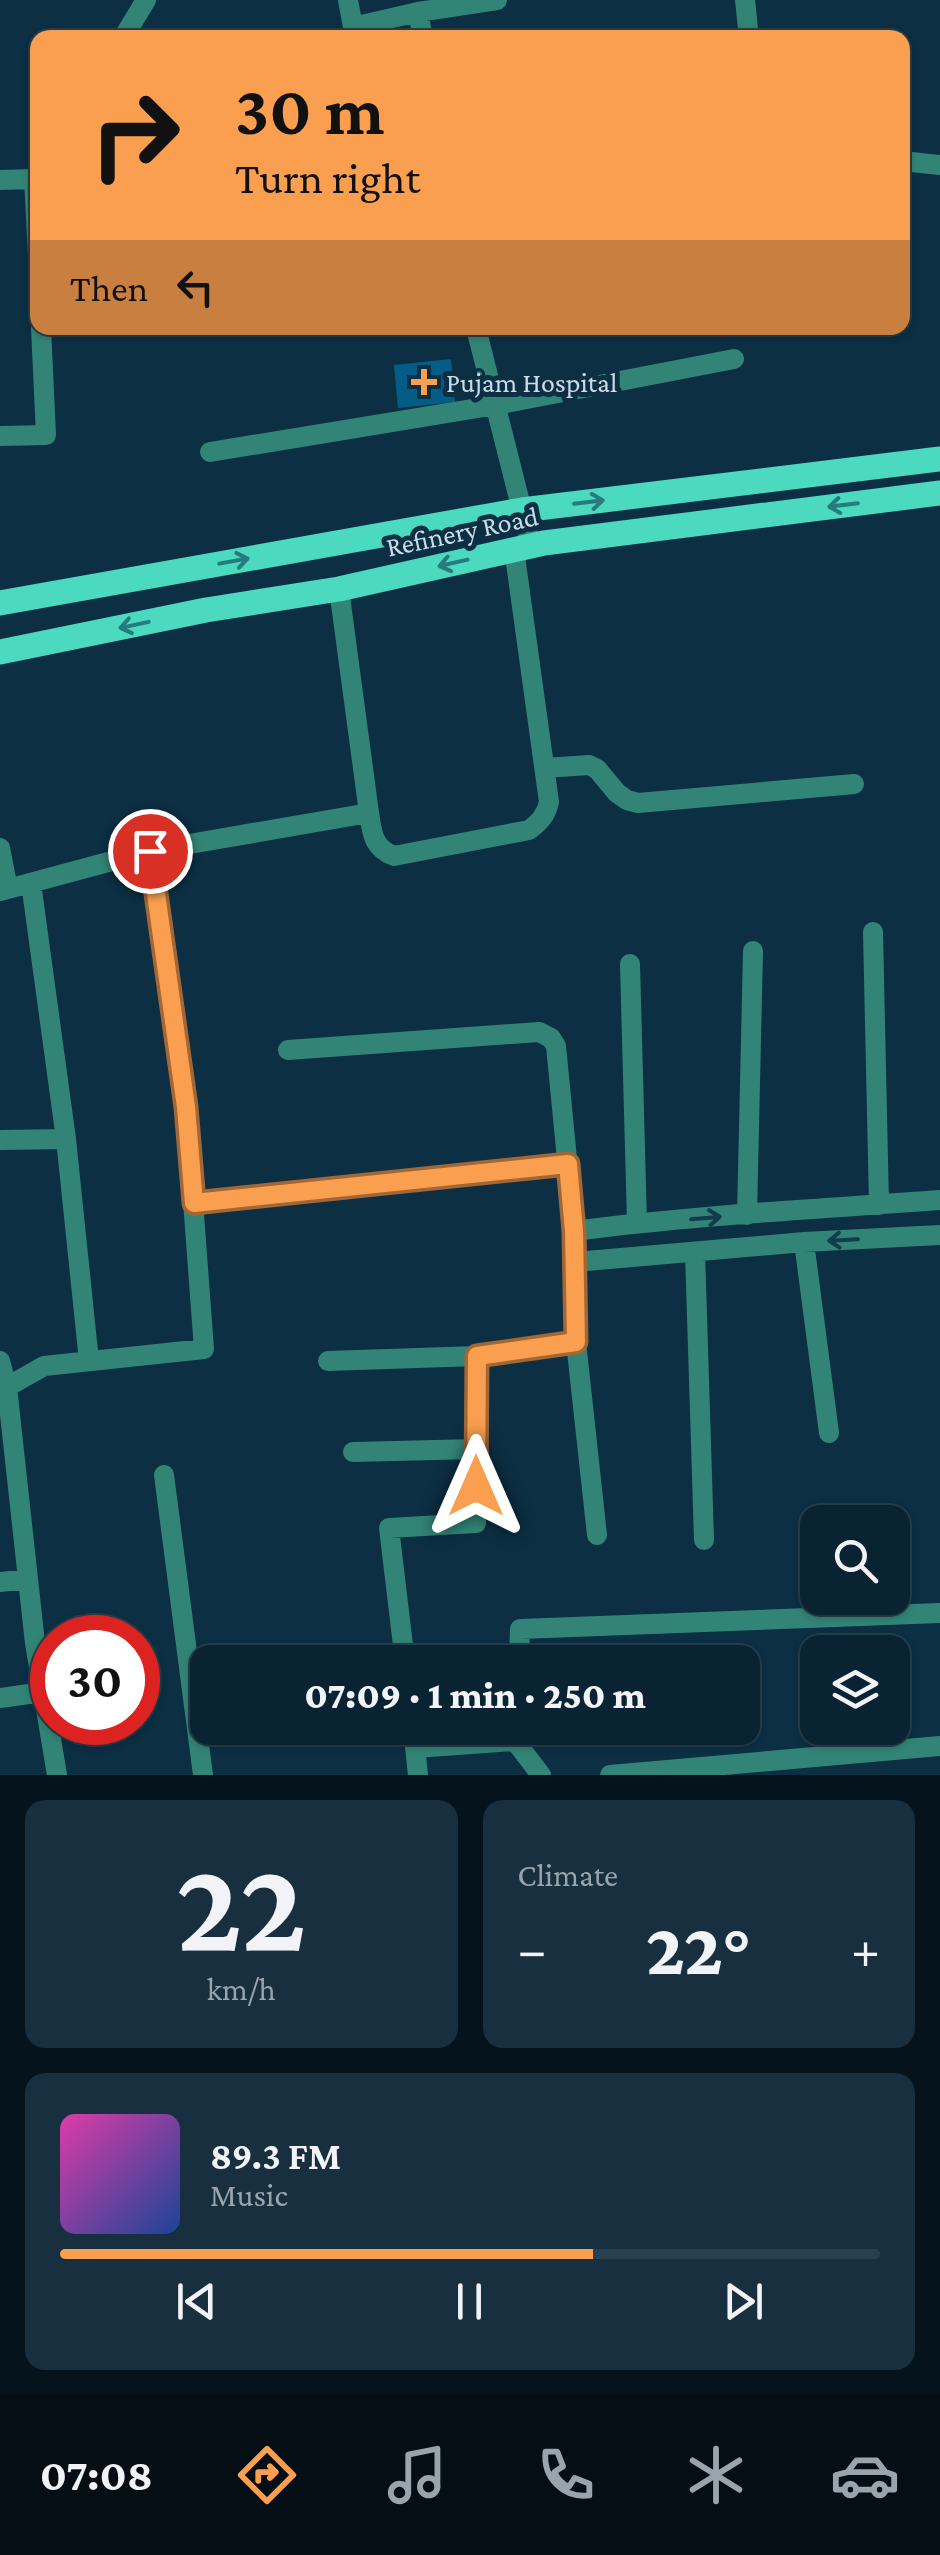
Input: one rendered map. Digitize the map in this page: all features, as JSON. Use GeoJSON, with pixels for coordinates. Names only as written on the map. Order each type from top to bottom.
{"type":"FeatureCollection","features":[{"type":"Feature","properties":{"kind":"main road","name":"Refinery Road"},"geometry":{"type":"LineString","coordinates":[[0,604],[522,510],[940,460]]}},
{"type":"Feature","properties":{"kind":"main road","name":"Refinery Road"},"geometry":{"type":"LineString","coordinates":[[0,652],[206,610],[339,589],[522,547],[940,493]]}},
{"type":"Feature","properties":{"kind":"street"},"geometry":{"type":"LineString","coordinates":[[128,30],[146,0]]}},
{"type":"Feature","properties":{"kind":"street"},"geometry":{"type":"LineString","coordinates":[[348,0],[352,27],[497,0]]}},
{"type":"Feature","properties":{"kind":"street"},"geometry":{"type":"LineString","coordinates":[[745,0],[748,30]]}},
{"type":"Feature","properties":{"kind":"street"},"geometry":{"type":"LineString","coordinates":[[418,12],[421,30]]}},
{"type":"Feature","properties":{"kind":"street"},"geometry":{"type":"LineString","coordinates":[[910,162],[940,165]]}},
{"type":"Feature","properties":{"kind":"street"},"geometry":{"type":"LineString","coordinates":[[0,180],[30,177]]}},
{"type":"Feature","properties":{"kind":"street"},"geometry":{"type":"LineString","coordinates":[[0,436],[46,435],[41,335]]}},
{"type":"Feature","properties":{"kind":"street"},"geometry":{"type":"LineString","coordinates":[[339,589],[368,813],[374,842],[382,852],[394,856],[529,830],[540,822],[550,802],[522,547],[522,510],[478,335]]}},
{"type":"Feature","properties":{"kind":"street"},"geometry":{"type":"LineString","coordinates":[[210,452],[496,405],[734,359]]}},
{"type":"Feature","properties":{"kind":"street"},"geometry":{"type":"LineString","coordinates":[[545,768],[589,765],[617,793],[638,803],[854,784]]}},
{"type":"Feature","properties":{"kind":"street"},"geometry":{"type":"LineString","coordinates":[[0,848],[4,890],[150,851],[368,813]]}},
{"type":"Feature","properties":{"kind":"street"},"geometry":{"type":"LineString","coordinates":[[7,1387],[44,1366],[204,1349],[186,1107],[150,851]]}},
{"type":"Feature","properties":{"kind":"street"},"geometry":{"type":"LineString","coordinates":[[30,883],[66,1139],[89,1361]]}},
{"type":"Feature","properties":{"kind":"street"},"geometry":{"type":"LineString","coordinates":[[873,932],[878,1205]]}},
{"type":"Feature","properties":{"kind":"street"},"geometry":{"type":"LineString","coordinates":[[747,1215],[754,951]]}},
{"type":"Feature","properties":{"kind":"street"},"geometry":{"type":"LineString","coordinates":[[630,964],[637,1223]]}},
{"type":"Feature","properties":{"kind":"street"},"geometry":{"type":"LineString","coordinates":[[288,1050],[539,1032],[551,1038],[556,1046],[568,1164],[576,1342],[596,1535]]}},
{"type":"Feature","properties":{"kind":"street"},"geometry":{"type":"LineString","coordinates":[[0,1140],[66,1139]]}},
{"type":"Feature","properties":{"kind":"street"},"geometry":{"type":"LineString","coordinates":[[194,1203],[568,1164]]}},
{"type":"Feature","properties":{"kind":"street"},"geometry":{"type":"LineString","coordinates":[[574,1231],[800,1208],[940,1200]]}},
{"type":"Feature","properties":{"kind":"street"},"geometry":{"type":"LineString","coordinates":[[575,1262],[804,1242],[940,1236]]}},
{"type":"Feature","properties":{"kind":"street"},"geometry":{"type":"LineString","coordinates":[[804,1242],[829,1433]]}},
{"type":"Feature","properties":{"kind":"street"},"geometry":{"type":"LineString","coordinates":[[695,1252],[704,1540]]}},
{"type":"Feature","properties":{"kind":"street"},"geometry":{"type":"LineString","coordinates":[[328,1362],[477,1356],[576,1342]]}},
{"type":"Feature","properties":{"kind":"street"},"geometry":{"type":"LineString","coordinates":[[402,1645],[390,1528],[476,1523],[477,1356]]}},
{"type":"Feature","properties":{"kind":"street"},"geometry":{"type":"LineString","coordinates":[[0,1361],[7,1387],[6,1431],[32,1615]]}},
{"type":"Feature","properties":{"kind":"street"},"geometry":{"type":"LineString","coordinates":[[353,1452],[476,1449]]}},
{"type":"Feature","properties":{"kind":"street"},"geometry":{"type":"LineString","coordinates":[[164,1475],[193,1645]]}},
{"type":"Feature","properties":{"kind":"street"},"geometry":{"type":"LineString","coordinates":[[0,1582],[28,1580]]}},
{"type":"Feature","properties":{"kind":"street"},"geometry":{"type":"LineString","coordinates":[[520,1645],[520,1629],[940,1613]]}},
{"type":"Feature","properties":{"kind":"street"},"geometry":{"type":"LineString","coordinates":[[0,1698],[30,1694]]}},
{"type":"Feature","properties":{"kind":"street"},"geometry":{"type":"LineString","coordinates":[[52,1745],[57,1775]]}},
{"type":"Feature","properties":{"kind":"street"},"geometry":{"type":"LineString","coordinates":[[202,1745],[203,1775]]}},
{"type":"Feature","properties":{"kind":"street"},"geometry":{"type":"LineString","coordinates":[[415,1745],[418,1775]]}},
{"type":"Feature","properties":{"kind":"street"},"geometry":{"type":"LineString","coordinates":[[522,1745],[540,1775]]}},
{"type":"Feature","properties":{"kind":"street"},"geometry":{"type":"LineString","coordinates":[[610,1775],[940,1746]]}},
{"type":"Feature","properties":{"kind":"building"},"geometry":{"type":"Polygon","coordinates":[[[451,359],[455,402],[398,408],[394,365],[451,359]]]}},
{"type":"Feature","properties":{"kind":"place","name":"Pujam Hospital"},"geometry":{"type":"Point","coordinates":[424,382]}},
{"type":"Feature","properties":{"kind":"route"},"geometry":{"type":"LineString","coordinates":[[150,851],[186,1107],[194,1203],[568,1164],[576,1342],[477,1356],[476,1486]]}}]}
